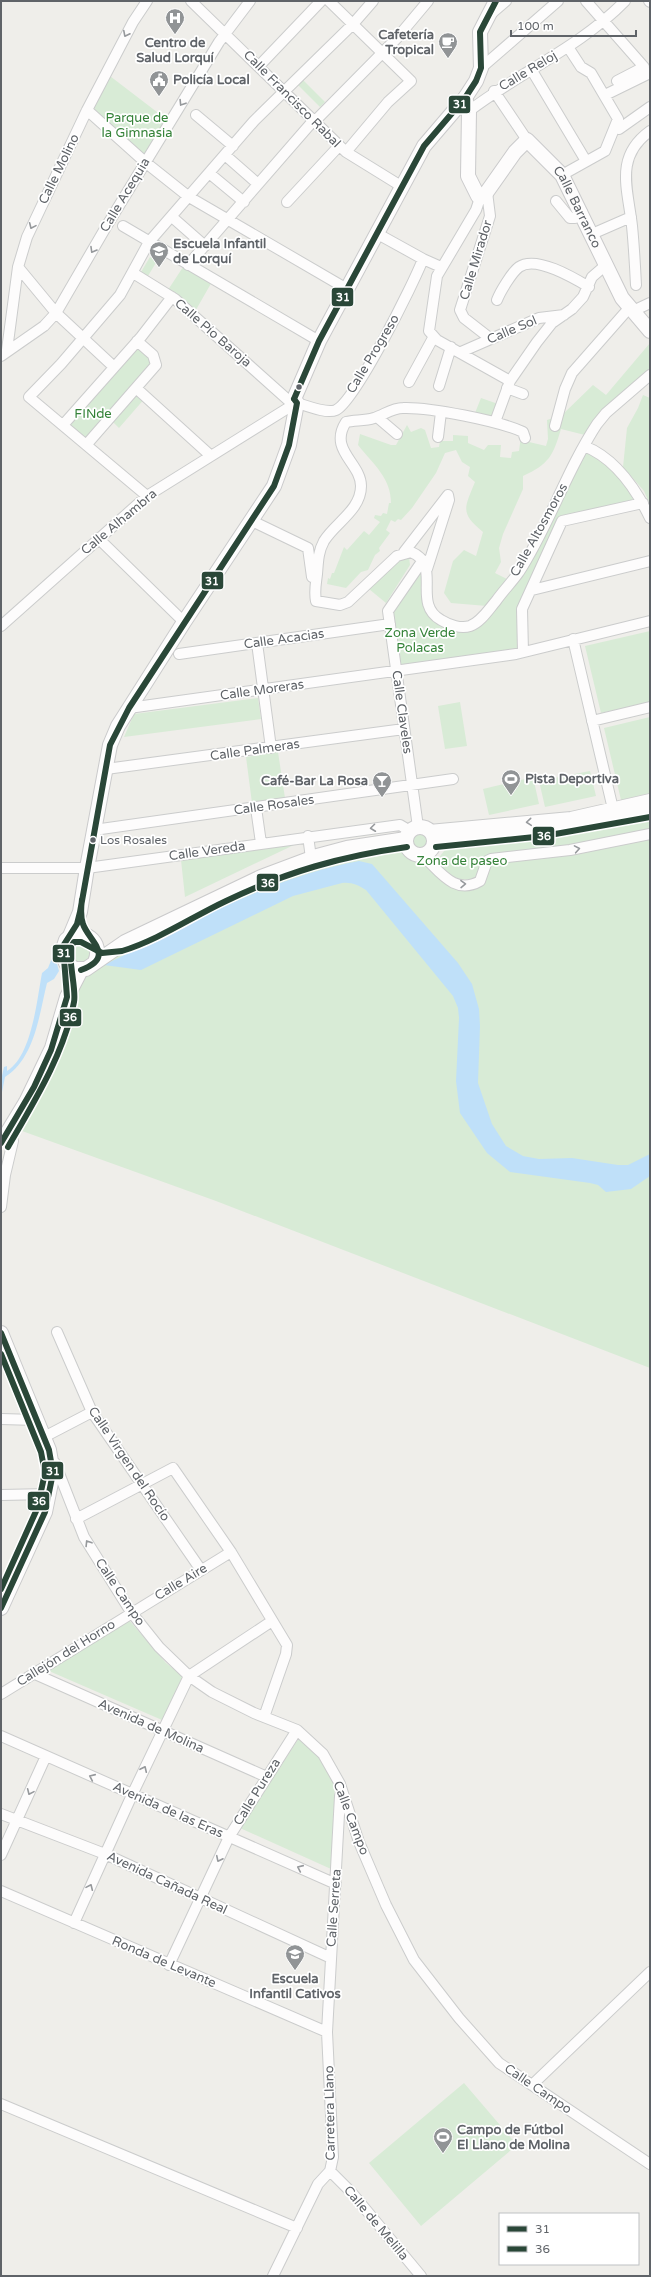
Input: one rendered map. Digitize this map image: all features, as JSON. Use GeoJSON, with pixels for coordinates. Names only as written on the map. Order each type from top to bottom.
{"type":"FeatureCollection","features":[{"type":"Feature","properties":{"kind":"main road"},"geometry":{"type":"LineString","coordinates":[[496,1],[480,32],[481,68],[467,104],[468,176],[484,195],[516,152],[527,140]]}},
{"type":"Feature","properties":{"kind":"main road"},"geometry":{"type":"LineString","coordinates":[[467,104],[424,146],[401,186],[319,341],[293,404],[289,445],[274,486],[129,708],[110,745],[86,868],[80,912],[70,936],[63,946],[63,958],[70,967],[81,970],[89,967],[125,942],[261,876],[311,858],[348,848],[420,833],[555,828],[599,821],[650,809]]}},
{"type":"Feature","properties":{"kind":"main road","name":"Calle Barranco"},"geometry":{"type":"LineString","coordinates":[[527,140],[562,175],[582,212],[622,298],[650,331]]}},
{"type":"Feature","properties":{"kind":"main road"},"geometry":{"type":"LineString","coordinates":[[420,833],[432,849],[422,855],[410,851],[420,833]]}},
{"type":"Feature","properties":{"kind":"main road"},"geometry":{"type":"LineString","coordinates":[[80,912],[98,951],[95,962]]}},
{"type":"Feature","properties":{"kind":"main road"},"geometry":{"type":"LineString","coordinates":[[70,936],[76,934],[92,938],[104,944],[125,942]]}},
{"type":"Feature","properties":{"kind":"main road"},"geometry":{"type":"LineString","coordinates":[[66,963],[67,997]]}},
{"type":"Feature","properties":{"kind":"main road"},"geometry":{"type":"LineString","coordinates":[[1,1143],[26,1102],[52,1048],[67,997],[81,970]]}},
{"type":"Feature","properties":{"kind":"main road"},"geometry":{"type":"LineString","coordinates":[[1,1333],[49,1450],[53,1473],[45,1512],[5,1588],[1,1608]]}},
{"type":"Feature","properties":{"kind":"street","name":"Calle Molino"},"geometry":{"type":"LineString","coordinates":[[4,353],[18,267],[27,237],[87,110],[133,22],[147,1]]}},
{"type":"Feature","properties":{"kind":"street","name":"Calle Francisco Rabal"},"geometry":{"type":"LineString","coordinates":[[191,1],[342,149],[401,186]]}},
{"type":"Feature","properties":{"kind":"street","name":"Calle Acequia"},"geometry":{"type":"LineString","coordinates":[[4,353],[44,326],[56,313],[145,162],[225,33],[250,1]]}},
{"type":"Feature","properties":{"kind":"street"},"geometry":{"type":"LineString","coordinates":[[258,66],[321,1]]}},
{"type":"Feature","properties":{"kind":"street"},"geometry":{"type":"LineString","coordinates":[[287,202],[411,81],[329,1]]}},
{"type":"Feature","properties":{"kind":"street"},"geometry":{"type":"LineString","coordinates":[[147,496],[29,397],[83,338],[120,294],[149,242],[233,146],[284,92],[353,24],[373,1]]}},
{"type":"Feature","properties":{"kind":"street"},"geometry":{"type":"LineString","coordinates":[[188,266],[313,121],[381,52],[397,38],[428,1]]}},
{"type":"Feature","properties":{"kind":"street"},"geometry":{"type":"LineString","coordinates":[[488,17],[506,1]]}},
{"type":"Feature","properties":{"kind":"street"},"geometry":{"type":"LineString","coordinates":[[481,68],[558,1]]}},
{"type":"Feature","properties":{"kind":"street"},"geometry":{"type":"LineString","coordinates":[[586,1],[644,67],[617,81]]}},
{"type":"Feature","properties":{"kind":"street","name":"Calle Reloj"},"geometry":{"type":"LineString","coordinates":[[467,104],[494,91],[568,47],[603,22],[625,1]]}},
{"type":"Feature","properties":{"kind":"street"},"geometry":{"type":"LineString","coordinates":[[562,175],[606,151],[618,119],[591,73],[581,67],[568,47]]}},
{"type":"Feature","properties":{"kind":"street"},"geometry":{"type":"LineString","coordinates":[[531,69],[586,161]]}},
{"type":"Feature","properties":{"kind":"street"},"geometry":{"type":"LineString","coordinates":[[605,95],[650,73]]}},
{"type":"Feature","properties":{"kind":"street","name":"Calle Barranco"},"geometry":{"type":"LineString","coordinates":[[494,91],[527,140]]}},
{"type":"Feature","properties":{"kind":"street"},"geometry":{"type":"LineString","coordinates":[[619,129],[650,107]]}},
{"type":"Feature","properties":{"kind":"street"},"geometry":{"type":"LineString","coordinates":[[87,110],[145,162],[189,197],[227,221],[347,289]]}},
{"type":"Feature","properties":{"kind":"street"},"geometry":{"type":"LineString","coordinates":[[196,114],[233,146]]}},
{"type":"Feature","properties":{"kind":"street"},"geometry":{"type":"LineString","coordinates":[[636,284],[631,217],[624,180],[626,166],[639,138],[650,131]]}},
{"type":"Feature","properties":{"kind":"street"},"geometry":{"type":"LineString","coordinates":[[225,155],[258,184]]}},
{"type":"Feature","properties":{"kind":"street"},"geometry":{"type":"LineString","coordinates":[[209,173],[244,202]]}},
{"type":"Feature","properties":{"kind":"street"},"geometry":{"type":"LineString","coordinates":[[484,195],[437,276],[428,327],[433,338],[461,352],[523,394]]}},
{"type":"Feature","properties":{"kind":"street","name":"Calle Mirador"},"geometry":{"type":"LineString","coordinates":[[484,195],[490,216],[460,310],[461,314],[490,339]]}},
{"type":"Feature","properties":{"kind":"street"},"geometry":{"type":"LineString","coordinates":[[556,201],[570,218],[575,218],[582,212]]}},
{"type":"Feature","properties":{"kind":"street"},"geometry":{"type":"LineString","coordinates":[[172,217],[205,246]]}},
{"type":"Feature","properties":{"kind":"street"},"geometry":{"type":"LineString","coordinates":[[592,234],[631,217]]}},
{"type":"Feature","properties":{"kind":"street"},"geometry":{"type":"LineString","coordinates":[[123,226],[188,266],[319,341]]}},
{"type":"Feature","properties":{"kind":"street"},"geometry":{"type":"LineString","coordinates":[[376,233],[423,259],[441,267]]}},
{"type":"Feature","properties":{"kind":"street"},"geometry":{"type":"LineString","coordinates":[[475,266],[490,236]]}},
{"type":"Feature","properties":{"kind":"street","name":"Calle Progreso"},"geometry":{"type":"LineString","coordinates":[[293,404],[335,411],[340,408],[358,382],[399,311],[423,259]]}},
{"type":"Feature","properties":{"kind":"street"},"geometry":{"type":"LineString","coordinates":[[497,300],[502,288],[519,267],[526,264],[555,268],[589,287]]}},
{"type":"Feature","properties":{"kind":"street"},"geometry":{"type":"LineString","coordinates":[[495,422],[509,384],[537,342],[552,323],[580,301],[589,287],[592,277],[607,264]]}},
{"type":"Feature","properties":{"kind":"street"},"geometry":{"type":"LineString","coordinates":[[18,267],[56,313],[114,367]]}},
{"type":"Feature","properties":{"kind":"street","name":"Calle Pío Baroja"},"geometry":{"type":"LineString","coordinates":[[133,273],[172,297],[293,404]]}},
{"type":"Feature","properties":{"kind":"street"},"geometry":{"type":"LineString","coordinates":[[63,425],[137,341],[172,297]]}},
{"type":"Feature","properties":{"kind":"street"},"geometry":{"type":"LineString","coordinates":[[556,426],[565,389],[572,373],[632,309],[650,303]]}},
{"type":"Feature","properties":{"kind":"street","name":"Calle Sol"},"geometry":{"type":"LineString","coordinates":[[461,352],[539,318],[564,315]]}},
{"type":"Feature","properties":{"kind":"street"},"geometry":{"type":"LineString","coordinates":[[409,382],[433,338]]}},
{"type":"Feature","properties":{"kind":"street"},"geometry":{"type":"LineString","coordinates":[[86,444],[156,364],[153,355],[137,341]]}},
{"type":"Feature","properties":{"kind":"street"},"geometry":{"type":"LineString","coordinates":[[439,386],[451,347]]}},
{"type":"Feature","properties":{"kind":"street","name":"Calle Altosmoros"},"geometry":{"type":"LineString","coordinates":[[425,564],[426,594],[434,614],[451,625],[463,627],[471,626],[478,621],[519,572],[584,446],[597,424],[606,413],[650,375]]}},
{"type":"Feature","properties":{"kind":"street"},"geometry":{"type":"LineString","coordinates":[[136,388],[211,456]]}},
{"type":"Feature","properties":{"kind":"street","name":"Calle Alhambra"},"geometry":{"type":"LineString","coordinates":[[1,626],[98,538],[147,496],[293,404]]}},
{"type":"Feature","properties":{"kind":"street"},"geometry":{"type":"LineString","coordinates":[[314,591],[320,550],[332,530],[344,520],[358,500],[361,491],[358,476],[344,453],[341,442],[346,422],[377,417],[396,408],[404,408],[442,412],[495,422],[523,432],[525,438]]}},
{"type":"Feature","properties":{"kind":"street"},"geometry":{"type":"LineString","coordinates":[[438,437],[442,412]]}},
{"type":"Feature","properties":{"kind":"street"},"geometry":{"type":"LineString","coordinates":[[377,417],[397,434]]}},
{"type":"Feature","properties":{"kind":"street"},"geometry":{"type":"LineString","coordinates":[[584,446],[602,455],[611,463],[643,503],[650,518]]}},
{"type":"Feature","properties":{"kind":"street"},"geometry":{"type":"LineString","coordinates":[[252,521],[308,548],[316,600],[340,605],[344,604],[404,552],[448,495],[449,500],[425,564],[416,554],[404,552]]}},
{"type":"Feature","properties":{"kind":"street"},"geometry":{"type":"LineString","coordinates":[[523,652],[522,609],[532,590],[562,521],[643,503]]}},
{"type":"Feature","properties":{"kind":"street"},"geometry":{"type":"LineString","coordinates":[[98,538],[184,622]]}},
{"type":"Feature","properties":{"kind":"street"},"geometry":{"type":"LineString","coordinates":[[532,590],[650,562]]}},
{"type":"Feature","properties":{"kind":"street","name":"Calle Claveles"},"geometry":{"type":"LineString","coordinates":[[420,833],[388,611],[425,564]]}},
{"type":"Feature","properties":{"kind":"street","name":"Calle Moreras"},"geometry":{"type":"LineString","coordinates":[[129,708],[396,672],[523,652],[650,621]]}},
{"type":"Feature","properties":{"kind":"street","name":"Calle Acacias"},"geometry":{"type":"LineString","coordinates":[[179,654],[390,624]]}},
{"type":"Feature","properties":{"kind":"street"},"geometry":{"type":"LineString","coordinates":[[573,639],[613,809]]}},
{"type":"Feature","properties":{"kind":"street"},"geometry":{"type":"LineString","coordinates":[[257,643],[271,748]]}},
{"type":"Feature","properties":{"kind":"street"},"geometry":{"type":"LineString","coordinates":[[592,721],[650,707]]}},
{"type":"Feature","properties":{"kind":"street","name":"Calle Palmeras"},"geometry":{"type":"LineString","coordinates":[[106,770],[404,729]]}},
{"type":"Feature","properties":{"kind":"street","name":"Calle Rosales"},"geometry":{"type":"LineString","coordinates":[[94,830],[453,779]]}},
{"type":"Feature","properties":{"kind":"street"},"geometry":{"type":"LineString","coordinates":[[420,833],[537,821],[613,809],[650,799]]}},
{"type":"Feature","properties":{"kind":"street"},"geometry":{"type":"LineString","coordinates":[[256,808],[261,843]]}},
{"type":"Feature","properties":{"kind":"street","name":"Calle Vereda"},"geometry":{"type":"LineString","coordinates":[[1,868],[86,868],[400,824],[420,833]]}},
{"type":"Feature","properties":{"kind":"street"},"geometry":{"type":"LineString","coordinates":[[422,855],[437,868],[448,881],[454,884],[475,884],[480,881],[487,861],[491,859],[570,850],[650,834]]}},
{"type":"Feature","properties":{"kind":"street"},"geometry":{"type":"LineString","coordinates":[[308,836],[311,858]]}},
{"type":"Feature","properties":{"kind":"street"},"geometry":{"type":"LineString","coordinates":[[1,1133],[13,1142],[5,1175],[1,1207]]}},
{"type":"Feature","properties":{"kind":"street","name":"Calle Virgen del Rocío"},"geometry":{"type":"LineString","coordinates":[[57,1332],[92,1412],[201,1570]]}},
{"type":"Feature","properties":{"kind":"street"},"geometry":{"type":"LineString","coordinates":[[44,1437],[92,1412]]}},
{"type":"Feature","properties":{"kind":"street"},"geometry":{"type":"LineString","coordinates":[[1,1419],[36,1420]]}},
{"type":"Feature","properties":{"kind":"street","name":"Calle Campo"},"geometry":{"type":"LineString","coordinates":[[49,1450],[84,1537],[131,1612],[160,1647],[189,1676],[212,1692],[264,1717],[297,1730],[323,1754],[340,1784],[359,1842],[386,1905],[414,1960],[459,2018],[500,2063],[650,2164]]}},
{"type":"Feature","properties":{"kind":"street"},"geometry":{"type":"LineString","coordinates":[[76,1519],[173,1468],[231,1552],[287,1645],[286,1654],[264,1717]]}},
{"type":"Feature","properties":{"kind":"street"},"geometry":{"type":"LineString","coordinates":[[1,1495],[49,1494]]}},
{"type":"Feature","properties":{"kind":"street","name":"Calle Aire"},"geometry":{"type":"LineString","coordinates":[[131,1612],[231,1552]]}},
{"type":"Feature","properties":{"kind":"street","name":"Callejón del Horno"},"geometry":{"type":"LineString","coordinates":[[1,1694],[35,1674],[131,1612]]}},
{"type":"Feature","properties":{"kind":"street"},"geometry":{"type":"LineString","coordinates":[[74,1923],[161,1731],[189,1676],[272,1621]]}},
{"type":"Feature","properties":{"kind":"street","name":"Avenida de Molina"},"geometry":{"type":"LineString","coordinates":[[35,1674],[267,1777]]}},
{"type":"Feature","properties":{"kind":"street","name":"Calle Pureza"},"geometry":{"type":"LineString","coordinates":[[169,1965],[229,1837],[297,1730]]}},
{"type":"Feature","properties":{"kind":"street","name":"Avenida de las Eras"},"geometry":{"type":"LineString","coordinates":[[1,1736],[336,1884]]}},
{"type":"Feature","properties":{"kind":"street"},"geometry":{"type":"LineString","coordinates":[[1,1855],[46,1756]]}},
{"type":"Feature","properties":{"kind":"street","name":"Calle Serreta"},"geometry":{"type":"LineString","coordinates":[[327,2032],[341,1809],[340,1784]]}},
{"type":"Feature","properties":{"kind":"street","name":"Avenida Cañada Real"},"geometry":{"type":"LineString","coordinates":[[1,1814],[105,1854],[331,1958]]}},
{"type":"Feature","properties":{"kind":"street","name":"Ronda de Levante"},"geometry":{"type":"LineString","coordinates":[[1,1891],[169,1965],[327,2032]]}},
{"type":"Feature","properties":{"kind":"street"},"geometry":{"type":"LineString","coordinates":[[532,2085],[650,1972]]}},
{"type":"Feature","properties":{"kind":"street","name":"Carretera Llano"},"geometry":{"type":"LineString","coordinates":[[274,2276],[318,2184],[330,2171],[333,2157],[327,2032]]}},
{"type":"Feature","properties":{"kind":"street"},"geometry":{"type":"LineString","coordinates":[[1,2104],[297,2228]]}},
{"type":"Feature","properties":{"kind":"street","name":"Calle de Melilla"},"geometry":{"type":"LineString","coordinates":[[330,2171],[352,2193],[421,2276]]}},
{"type":"Feature","properties":{"kind":"green space","name":"Parque de la Gimnasia"},"geometry":{"type":"Polygon","coordinates":[[[106,73],[170,122],[145,162],[87,110],[106,73]]]}},
{"type":"Feature","properties":{"kind":"green space"},"geometry":{"type":"Polygon","coordinates":[[[303,80],[325,102],[320,107],[298,85],[303,80]]]}},
{"type":"Feature","properties":{"kind":"green space"},"geometry":{"type":"Polygon","coordinates":[[[150,257],[157,261],[148,276],[141,272],[150,257]]]}},
{"type":"Feature","properties":{"kind":"green space"},"geometry":{"type":"Polygon","coordinates":[[[185,264],[213,280],[193,315],[166,293],[185,264]]]}},
{"type":"Feature","properties":{"kind":"green space","name":"FINde"},"geometry":{"type":"Polygon","coordinates":[[[137,341],[156,360],[136,388],[146,397],[119,428],[110,419],[87,444],[63,425],[137,341]]]}},
{"type":"Feature","properties":{"kind":"green space"},"geometry":{"type":"Polygon","coordinates":[[[650,343],[650,375],[589,436],[561,429],[549,458],[532,472],[523,476],[523,489],[503,534],[499,548],[501,562],[495,573],[507,579],[487,606],[451,603],[444,593],[453,561],[464,550],[476,556],[483,532],[470,520],[467,514],[467,504],[475,482],[468,476],[470,467],[462,462],[456,450],[445,453],[436,473],[412,508],[401,520],[398,519],[395,522],[391,520],[386,530],[390,533],[379,548],[380,551],[375,555],[368,570],[361,572],[346,588],[327,584],[328,578],[330,579],[332,573],[334,573],[344,547],[347,550],[364,531],[369,535],[380,522],[374,518],[375,515],[381,516],[383,513],[387,514],[389,503],[391,503],[388,486],[385,479],[358,445],[360,434],[391,445],[396,445],[407,425],[411,432],[421,428],[425,430],[431,448],[439,447],[440,441],[453,441],[453,435],[468,436],[468,443],[484,450],[488,445],[501,445],[500,457],[511,458],[512,452],[519,451],[521,436],[529,442],[546,446],[548,439],[547,420],[562,415],[593,385],[606,395],[650,343]]]}},
{"type":"Feature","properties":{"kind":"green space"},"geometry":{"type":"Polygon","coordinates":[[[643,395],[650,398],[650,505],[644,491],[623,467],[627,428],[643,395]]]}},
{"type":"Feature","properties":{"kind":"green space"},"geometry":{"type":"Polygon","coordinates":[[[481,398],[501,405],[495,422],[475,413],[481,398]]]}},
{"type":"Feature","properties":{"kind":"green space","name":"Zona Verde Polacas"},"geometry":{"type":"Polygon","coordinates":[[[584,446],[595,450],[643,503],[563,520],[522,609],[523,652],[396,672],[388,611],[423,560],[434,614],[471,626],[519,572],[584,446]]]}},
{"type":"Feature","properties":{"kind":"green space"},"geometry":{"type":"Polygon","coordinates":[[[409,557],[410,565],[386,603],[369,589],[401,558],[409,557]]]}},
{"type":"Feature","properties":{"kind":"green space"},"geometry":{"type":"Polygon","coordinates":[[[650,631],[650,702],[601,713],[585,646],[650,631]]]}},
{"type":"Feature","properties":{"kind":"green space"},"geometry":{"type":"Polygon","coordinates":[[[258,698],[261,719],[124,737],[134,714],[258,698]]]}},
{"type":"Feature","properties":{"kind":"green space"},"geometry":{"type":"Polygon","coordinates":[[[460,702],[467,746],[445,749],[438,706],[460,702]]]}},
{"type":"Feature","properties":{"kind":"green space"},"geometry":{"type":"Polygon","coordinates":[[[650,717],[650,793],[621,800],[604,728],[650,717]]]}},
{"type":"Feature","properties":{"kind":"green space"},"geometry":{"type":"Polygon","coordinates":[[[278,752],[285,798],[252,803],[246,757],[278,752]]]}},
{"type":"Feature","properties":{"kind":"green space","name":"Pista Deportiva"},"geometry":{"type":"Polygon","coordinates":[[[590,771],[596,796],[545,807],[539,781],[590,771]]]}},
{"type":"Feature","properties":{"kind":"green space","name":"Pista Deportiva"},"geometry":{"type":"Polygon","coordinates":[[[533,777],[539,804],[489,815],[483,789],[533,777]]]}},
{"type":"Feature","properties":{"kind":"green space","name":"Zona de paseo"},"geometry":{"type":"Polygon","coordinates":[[[650,815],[650,830],[557,849],[492,855],[474,879],[452,877],[443,870],[437,860],[448,846],[455,844],[592,828],[650,815]]]}},
{"type":"Feature","properties":{"kind":"green space"},"geometry":{"type":"Polygon","coordinates":[[[420,829],[425,830],[431,836],[431,846],[425,852],[420,853],[415,852],[409,846],[408,841],[409,836],[415,830],[420,829]]]}},
{"type":"Feature","properties":{"kind":"green space"},"geometry":{"type":"Polygon","coordinates":[[[650,833],[650,1368],[216,1201],[11,1127],[80,970],[107,953],[325,854],[406,844],[410,851],[418,855],[448,881],[475,884],[487,861],[650,833]]]}},
{"type":"Feature","properties":{"kind":"green space"},"geometry":{"type":"Polygon","coordinates":[[[296,844],[185,897],[181,860],[296,844]]]}},
{"type":"Feature","properties":{"kind":"green space"},"geometry":{"type":"Polygon","coordinates":[[[82,935],[96,955],[76,967],[65,946],[82,935]]]}},
{"type":"Feature","properties":{"kind":"green space"},"geometry":{"type":"Polygon","coordinates":[[[128,1619],[166,1663],[183,1676],[162,1720],[49,1671],[128,1619]]]}},
{"type":"Feature","properties":{"kind":"green space"},"geometry":{"type":"Polygon","coordinates":[[[299,1738],[319,1758],[335,1784],[331,1869],[240,1828],[299,1738]]]}},
{"type":"Feature","properties":{"kind":"green space","name":"Campo de Fútbol El Llano de Molina"},"geometry":{"type":"Polygon","coordinates":[[[464,2083],[517,2145],[421,2226],[369,2163],[464,2083]]]}},
{"type":"Feature","properties":{"kind":"water"},"geometry":{"type":"Polygon","coordinates":[[[359,861],[372,864],[458,963],[472,984],[479,1009],[480,1026],[478,1083],[492,1124],[506,1146],[523,1156],[539,1159],[572,1158],[618,1165],[628,1165],[650,1154],[650,1176],[631,1189],[606,1192],[598,1185],[590,1183],[510,1172],[487,1153],[460,1113],[456,1081],[459,1018],[458,1008],[453,996],[366,890],[355,884],[342,883],[293,896],[141,970],[104,965],[228,904],[292,879],[359,861]]]}},
{"type":"Feature","properties":{"kind":"water"},"geometry":{"type":"Polygon","coordinates":[[[54,953],[59,971],[54,979],[47,983],[34,1035],[23,1059],[15,1069],[5,1077],[1,1097],[1,1080],[4,1067],[7,1066],[7,1071],[15,1064],[28,1040],[42,973],[48,968],[54,953]]]}},
{"type":"Feature","properties":{"kind":"transit line","name":"31"},"geometry":{"type":"LineString","coordinates":[[294,399],[319,341],[424,146],[465,98],[476,81],[481,68],[480,32],[496,1]]}},
{"type":"Feature","properties":{"kind":"transit line","name":"31"},"geometry":{"type":"LineString","coordinates":[[1,1143],[34,1087],[51,1050],[67,997],[63,946],[77,924],[80,912],[110,745],[129,708],[274,486],[289,445],[297,403],[294,399]]}},
{"type":"Feature","properties":{"kind":"transit line","name":"36"},"geometry":{"type":"LineString","coordinates":[[436,847],[544,836],[650,817]]}},
{"type":"Feature","properties":{"kind":"transit line","name":"36"},"geometry":{"type":"LineString","coordinates":[[8,1147],[47,1077],[63,1040],[74,1002],[71,962],[72,947],[74,942],[81,942],[102,953],[122,951],[162,935],[213,907],[270,882],[337,860],[407,847]]}},
{"type":"Feature","properties":{"kind":"transit line","name":"31"},"geometry":{"type":"LineString","coordinates":[[81,970],[92,965],[97,960],[99,954],[82,921],[82,899]]}},
{"type":"Feature","properties":{"kind":"transit line","name":"31"},"geometry":{"type":"LineString","coordinates":[[1,1333],[49,1450],[53,1473],[45,1512],[1,1608]]}},
{"type":"Feature","properties":{"kind":"transit line","name":"36"},"geometry":{"type":"LineString","coordinates":[[1,1354],[41,1452],[45,1473],[37,1509],[1,1589]]}},
{"type":"Feature","properties":{"kind":"place","name":"Centro de Salud Lorquí"},"geometry":{"type":"Point","coordinates":[175,35]}},
{"type":"Feature","properties":{"kind":"place","name":"Cafetería Tropical"},"geometry":{"type":"Point","coordinates":[448,59]}},
{"type":"Feature","properties":{"kind":"place","name":"Policía Local"},"geometry":{"type":"Point","coordinates":[159,97]}},
{"type":"Feature","properties":{"kind":"place","name":"Escuela Infantil de Lorquí"},"geometry":{"type":"Point","coordinates":[159,268]}},
{"type":"Feature","properties":{"kind":"place","name":"Pista Deportiva"},"geometry":{"type":"Point","coordinates":[511,796]}},
{"type":"Feature","properties":{"kind":"place","name":"Café-Bar La Rosa"},"geometry":{"type":"Point","coordinates":[382,798]}},
{"type":"Feature","properties":{"kind":"place","name":"Los Rosales"},"geometry":{"type":"Point","coordinates":[93,840]}},
{"type":"Feature","properties":{"kind":"place","name":"Escuela Infantil Cativos"},"geometry":{"type":"Point","coordinates":[295,1971]}},
{"type":"Feature","properties":{"kind":"place","name":"Campo de Fútbol El Llano de Molina"},"geometry":{"type":"Point","coordinates":[443,2154]}}]}
